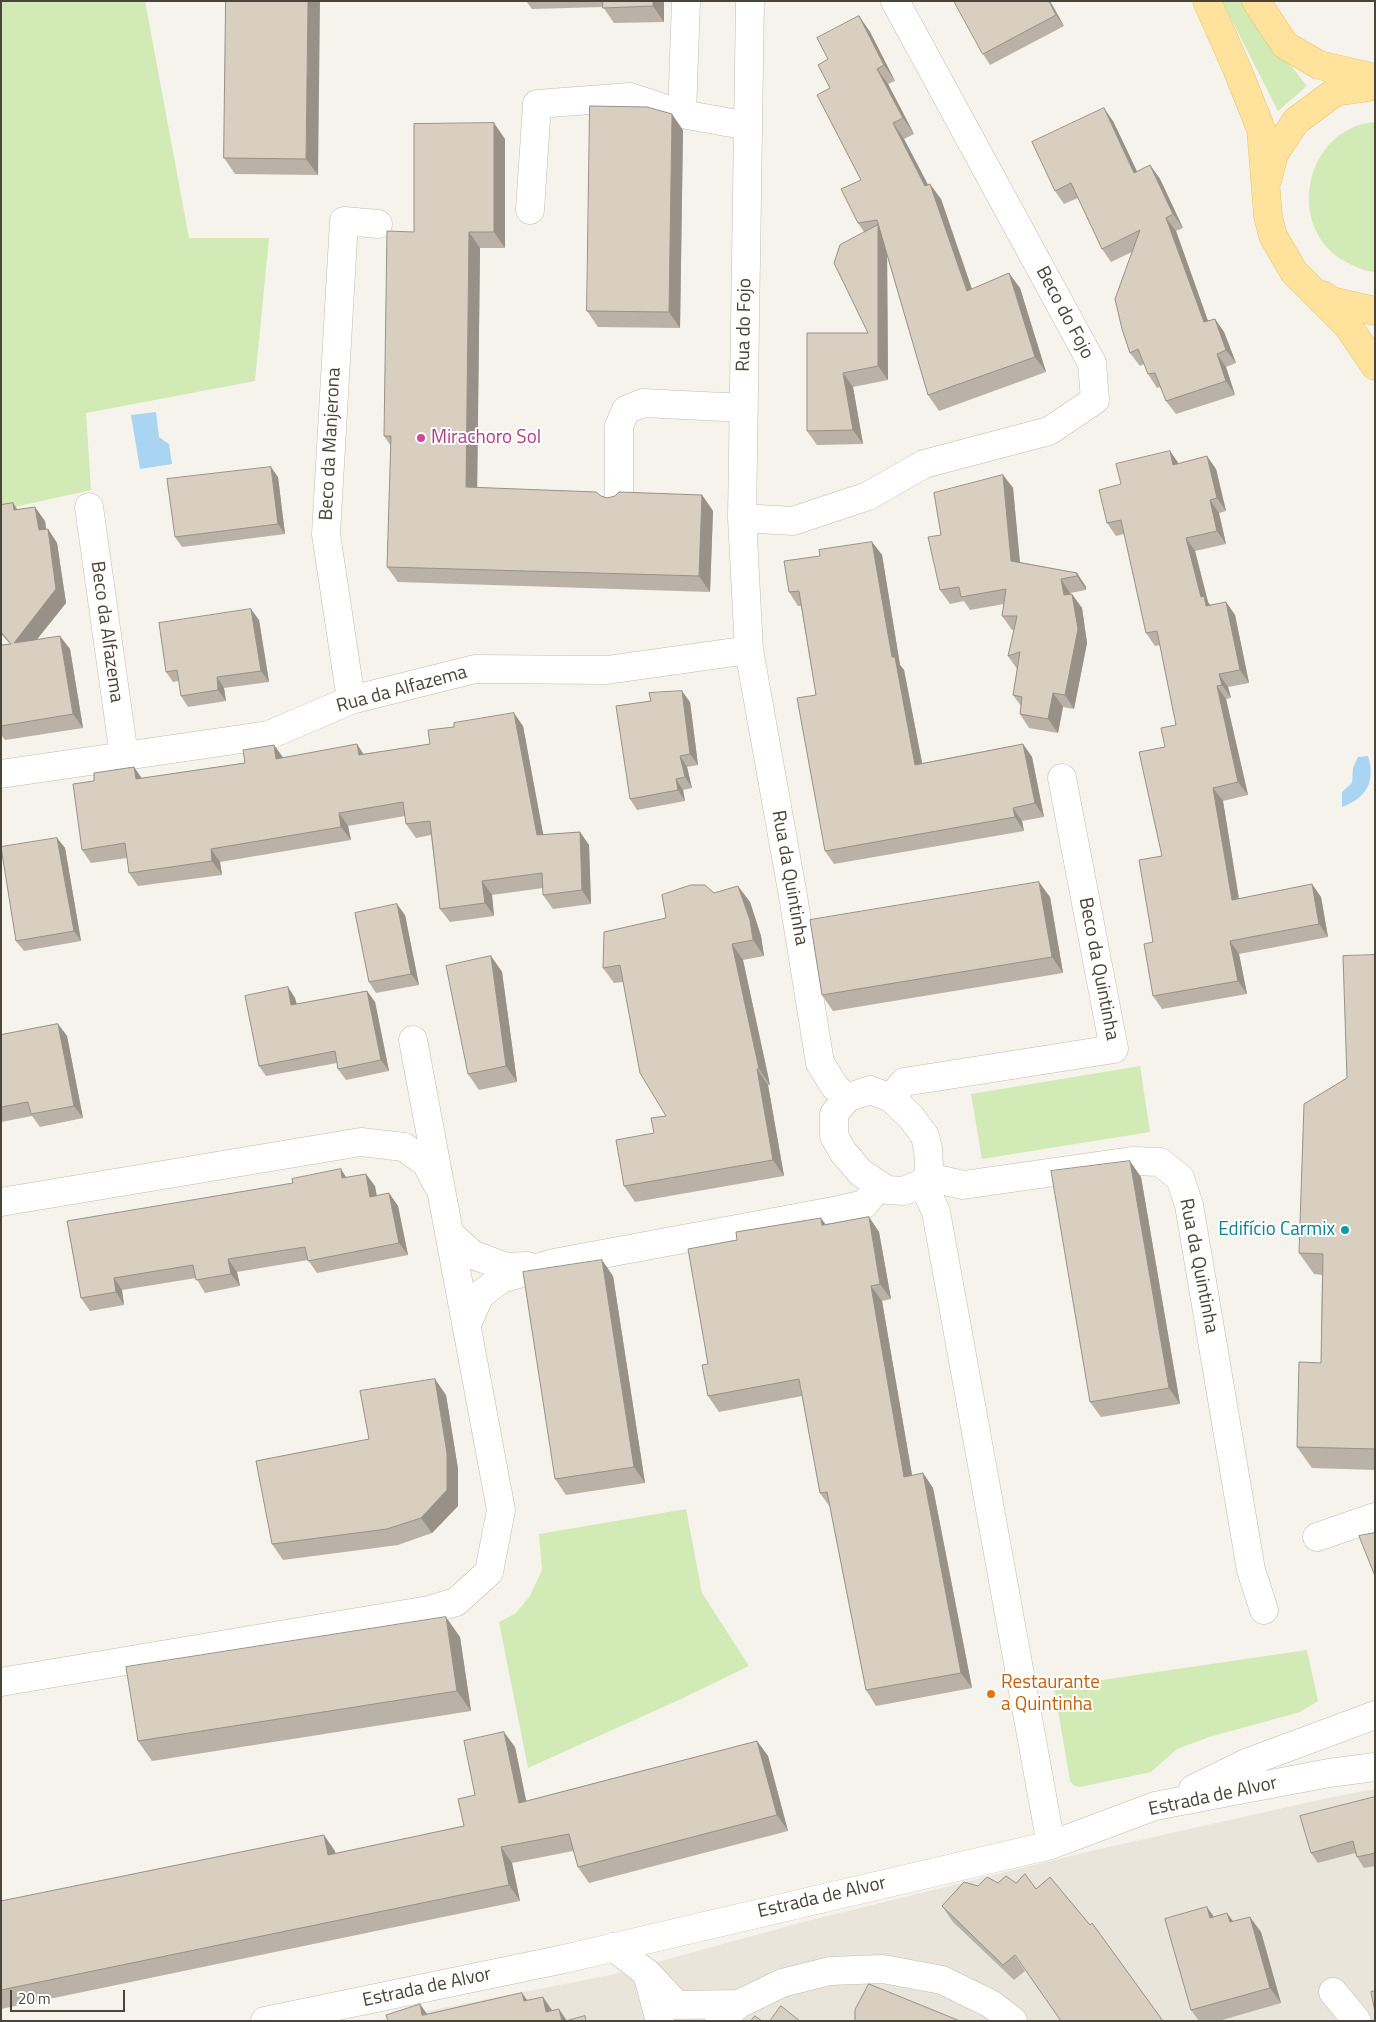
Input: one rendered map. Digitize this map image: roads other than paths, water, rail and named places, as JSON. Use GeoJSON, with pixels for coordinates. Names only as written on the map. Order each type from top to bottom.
{"type":"FeatureCollection","features":[{"type":"Feature","properties":{"kind":"main road"},"geometry":{"type":"LineString","coordinates":[[1206,1],[1237,69],[1261,129],[1268,216],[1273,236],[1294,272],[1348,326],[1375,366]]}},
{"type":"Feature","properties":{"kind":"main road"},"geometry":{"type":"LineString","coordinates":[[1256,1],[1285,46],[1319,65],[1375,78]]}},
{"type":"Feature","properties":{"kind":"main road"},"geometry":{"type":"LineString","coordinates":[[1268,216],[1268,176],[1274,154],[1296,120],[1335,92],[1375,86]]}},
{"type":"Feature","properties":{"kind":"main road"},"geometry":{"type":"LineString","coordinates":[[1294,272],[1331,301],[1375,311]]}},
{"type":"Feature","properties":{"kind":"street"},"geometry":{"type":"LineString","coordinates":[[682,114],[686,1]]}},
{"type":"Feature","properties":{"kind":"street","name":"Rua do Fojo"},"geometry":{"type":"LineString","coordinates":[[748,650],[742,518],[750,1]]}},
{"type":"Feature","properties":{"kind":"street","name":"Beco do Fojo"},"geometry":{"type":"LineString","coordinates":[[742,518],[793,521],[868,496],[924,464],[1050,431],[1095,400],[1092,363],[894,1]]}},
{"type":"Feature","properties":{"kind":"street"},"geometry":{"type":"LineString","coordinates":[[530,210],[537,104],[630,97],[682,114],[748,126]]}},
{"type":"Feature","properties":{"kind":"street","name":"Beco da Manjerona"},"geometry":{"type":"LineString","coordinates":[[351,700],[326,534],[343,231],[344,221],[378,224]]}},
{"type":"Feature","properties":{"kind":"street"},"geometry":{"type":"LineString","coordinates":[[619,498],[619,426],[626,410],[643,403],[744,408]]}},
{"type":"Feature","properties":{"kind":"street","name":"Beco da Alfazema"},"geometry":{"type":"LineString","coordinates":[[89,508],[124,756]]}},
{"type":"Feature","properties":{"kind":"street","name":"Rua da Alfazema"},"geometry":{"type":"LineString","coordinates":[[1,774],[269,735],[351,700],[475,669],[607,670],[748,650]]}},
{"type":"Feature","properties":{"kind":"street","name":"Rua da Quintinha"},"geometry":{"type":"LineString","coordinates":[[748,650],[793,896],[820,1063],[835,1087],[847,1098]]}},
{"type":"Feature","properties":{"kind":"street","name":"Beco da Quintinha"},"geometry":{"type":"LineString","coordinates":[[891,1098],[904,1082],[1114,1049],[1062,778]]}},
{"type":"Feature","properties":{"kind":"street"},"geometry":{"type":"LineString","coordinates":[[1,1682],[429,1610],[456,1602],[489,1572],[501,1510],[413,1040]]}},
{"type":"Feature","properties":{"kind":"street"},"geometry":{"type":"LineString","coordinates":[[925,1180],[904,1191],[887,1190],[861,1173],[843,1152],[834,1136],[834,1114],[847,1098],[870,1090],[891,1098],[911,1117],[925,1136],[928,1149],[925,1180],[936,1212],[1051,1845]]}},
{"type":"Feature","properties":{"kind":"street"},"geometry":{"type":"LineString","coordinates":[[1,1202],[361,1142],[404,1147],[426,1164],[443,1194]]}},
{"type":"Feature","properties":{"kind":"street","name":"Rua da Quintinha"},"geometry":{"type":"LineString","coordinates":[[925,1180],[963,1185],[1142,1161],[1160,1162],[1180,1178],[1189,1205],[1252,1570],[1264,1610]]}},
{"type":"Feature","properties":{"kind":"street"},"geometry":{"type":"LineString","coordinates":[[450,1234],[473,1255],[506,1267],[554,1263],[866,1204],[879,1185]]}},
{"type":"Feature","properties":{"kind":"street"},"geometry":{"type":"LineString","coordinates":[[467,1324],[480,1295],[501,1279],[554,1263]]}},
{"type":"Feature","properties":{"kind":"street"},"geometry":{"type":"LineString","coordinates":[[1316,1537],[1375,1517]]}},
{"type":"Feature","properties":{"kind":"street"},"geometry":{"type":"LineString","coordinates":[[1155,1806],[1246,1764],[1375,1716]]}},
{"type":"Feature","properties":{"kind":"street","name":"Estrada de Alvor"},"geometry":{"type":"LineString","coordinates":[[265,2021],[564,1959],[1051,1845],[1155,1806],[1375,1767]]}},
{"type":"Feature","properties":{"kind":"street"},"geometry":{"type":"LineString","coordinates":[[660,2021],[647,1973],[665,1935]]}},
{"type":"Feature","properties":{"kind":"street"},"geometry":{"type":"LineString","coordinates":[[613,1947],[647,1973],[676,2005],[729,2012],[782,1983],[830,1971],[883,1969],[942,1980],[991,2004],[1013,2021]]}},
{"type":"Feature","properties":{"kind":"street"},"geometry":{"type":"LineString","coordinates":[[1333,1992],[1356,2021]]}},
{"type":"Feature","properties":{"kind":"water"},"geometry":{"type":"Polygon","coordinates":[[[156,412],[159,437],[169,444],[172,464],[140,469],[131,415],[156,412]]]}},
{"type":"Feature","properties":{"kind":"water"},"geometry":{"type":"Polygon","coordinates":[[[1368,756],[1371,774],[1367,788],[1357,799],[1342,807],[1342,792],[1352,783],[1353,768],[1358,757],[1368,756]]]}},
{"type":"Feature","properties":{"kind":"place","name":"Mirachoro Sol"},"geometry":{"type":"Point","coordinates":[421,438]}},
{"type":"Feature","properties":{"kind":"place","name":"Edifício Carmix"},"geometry":{"type":"Point","coordinates":[1345,1230]}},
{"type":"Feature","properties":{"kind":"place","name":"Restaurante a Quintinha"},"geometry":{"type":"Point","coordinates":[991,1694]}}]}
